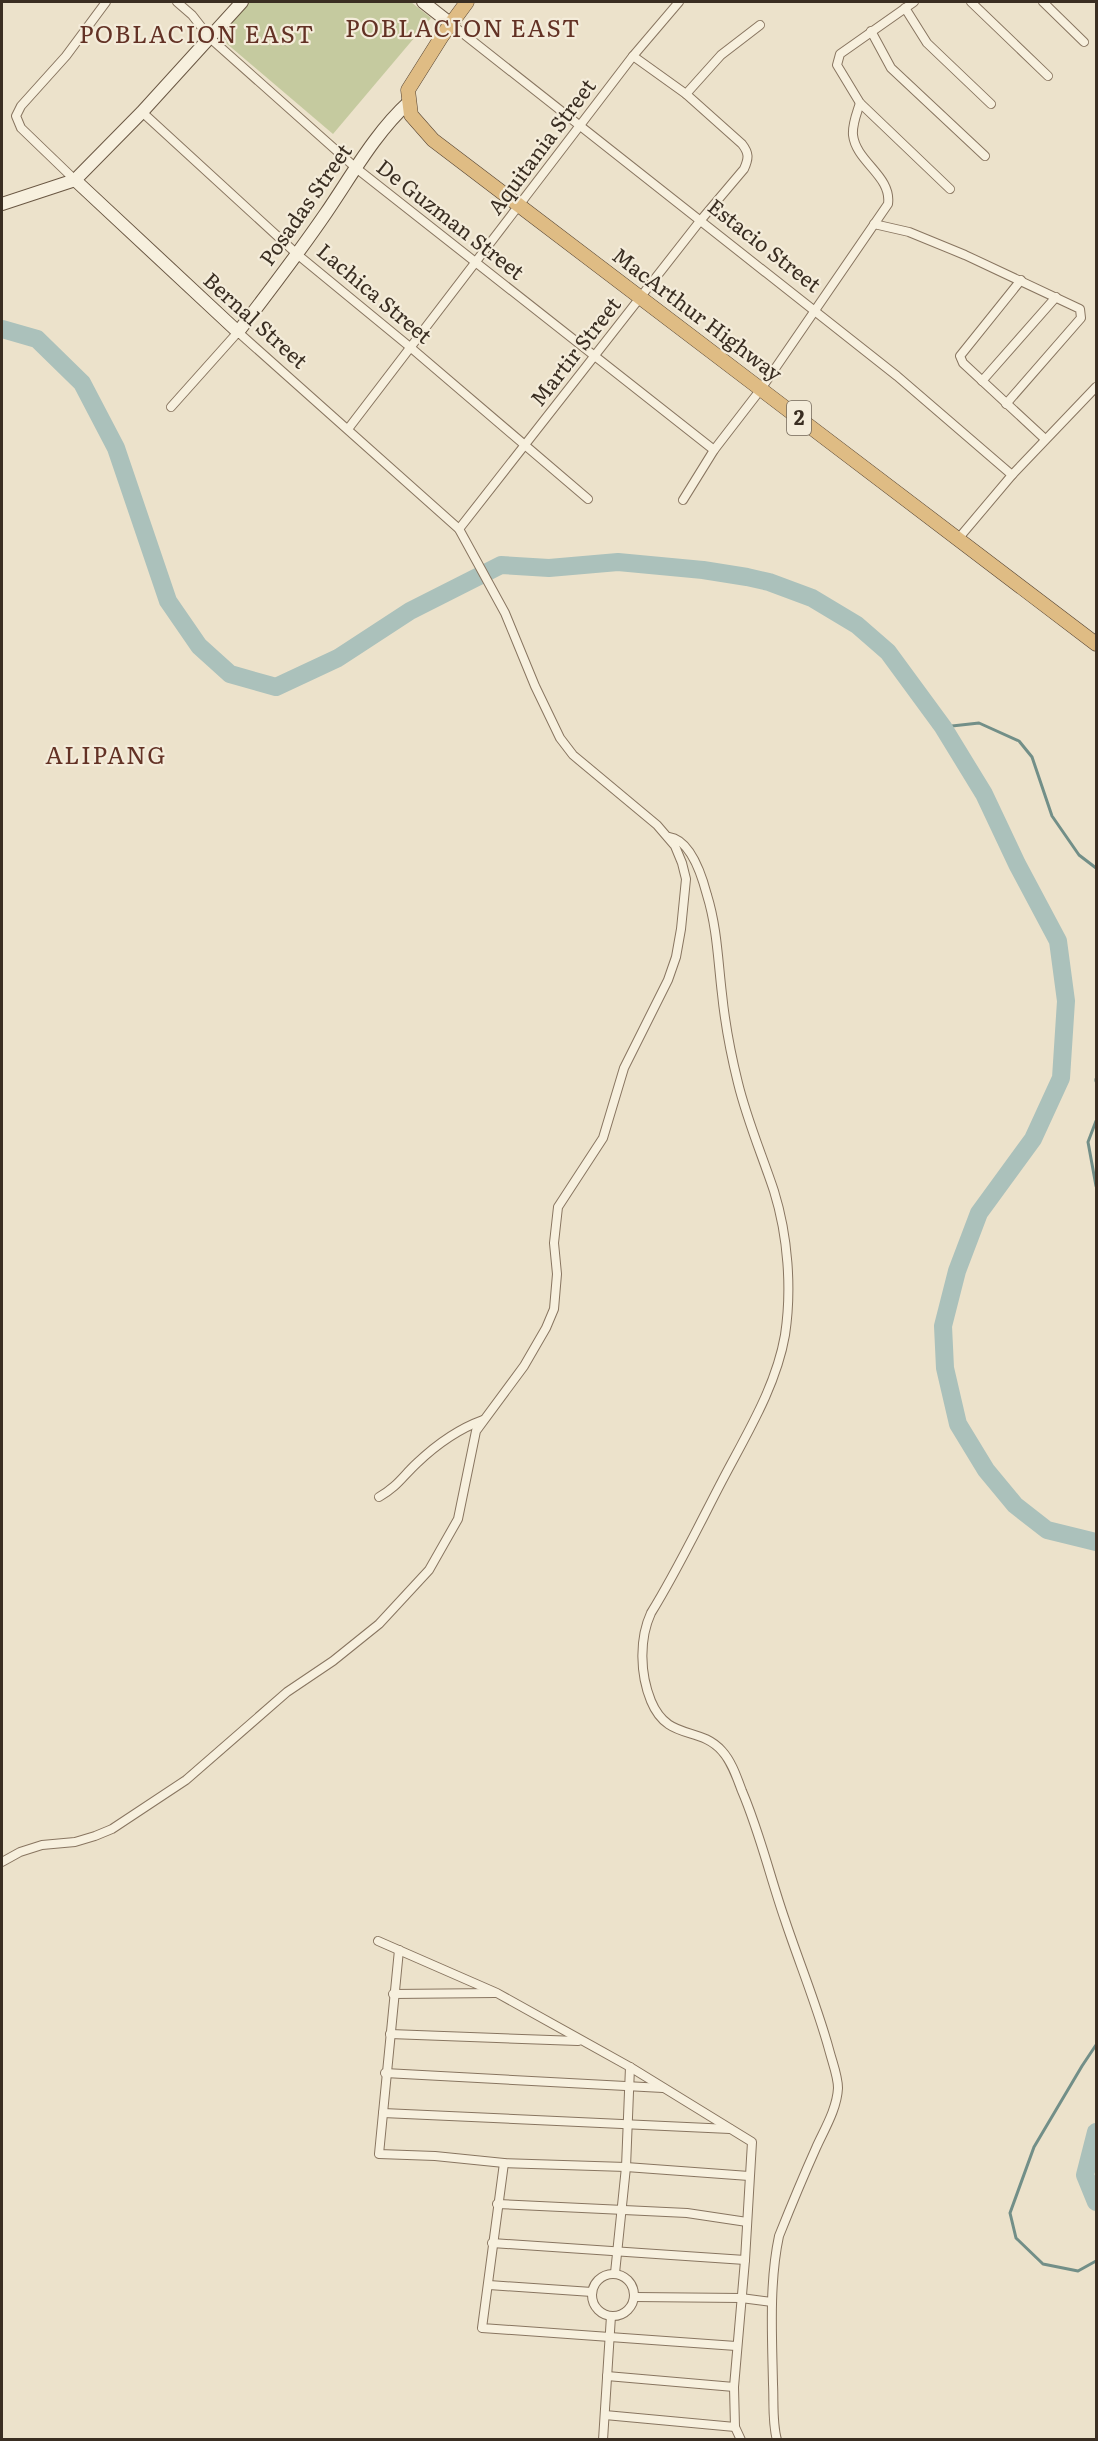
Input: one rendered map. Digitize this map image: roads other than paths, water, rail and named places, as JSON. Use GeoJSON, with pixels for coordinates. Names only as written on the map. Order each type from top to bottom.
{"type":"FeatureCollection","features":[{"type":"Feature","properties":{"kind":"highway"},"geometry":{"type":"LineString","coordinates":[[409,102],[408,90],[416,76],[467,2]]}},
{"type":"Feature","properties":{"kind":"highway","name":"MacArthur Highway"},"geometry":{"type":"LineString","coordinates":[[409,102],[411,116],[433,140],[639,299],[1096,644]]}},
{"type":"Feature","properties":{"kind":"main road"},"geometry":{"type":"LineString","coordinates":[[2,204],[75,180],[142,112],[242,2]]}},
{"type":"Feature","properties":{"kind":"main road","name":"Estacio Street"},"geometry":{"type":"LineString","coordinates":[[423,2],[451,24]]}},
{"type":"Feature","properties":{"kind":"main road","name":"Posadas Street"},"geometry":{"type":"LineString","coordinates":[[238,332],[298,255],[393,116],[409,102]]}},
{"type":"Feature","properties":{"kind":"main road","name":"Bernal Street"},"geometry":{"type":"LineString","coordinates":[[75,180],[238,332]]}},
{"type":"Feature","properties":{"kind":"street","name":"Bernal Street"},"geometry":{"type":"LineString","coordinates":[[75,180],[18,123],[16,116],[21,106],[66,56],[106,2]]}},
{"type":"Feature","properties":{"kind":"street","name":"De Guzman Street"},"geometry":{"type":"LineString","coordinates":[[177,2],[192,15],[210,38],[356,168],[714,450]]}},
{"type":"Feature","properties":{"kind":"street","name":"Aquitania Street"},"geometry":{"type":"LineString","coordinates":[[348,429],[633,56],[679,2]]}},
{"type":"Feature","properties":{"kind":"street"},"geometry":{"type":"LineString","coordinates":[[914,2],[840,54],[836,60],[860,103],[950,189]]}},
{"type":"Feature","properties":{"kind":"street"},"geometry":{"type":"LineString","coordinates":[[971,2],[1048,76]]}},
{"type":"Feature","properties":{"kind":"street"},"geometry":{"type":"LineString","coordinates":[[1043,2],[1084,42]]}},
{"type":"Feature","properties":{"kind":"street"},"geometry":{"type":"LineString","coordinates":[[905,8],[927,43],[991,104]]}},
{"type":"Feature","properties":{"kind":"street","name":"Estacio Street"},"geometry":{"type":"LineString","coordinates":[[451,24],[897,376],[1012,475]]}},
{"type":"Feature","properties":{"kind":"street"},"geometry":{"type":"LineString","coordinates":[[633,56],[686,94],[713,62],[760,25]]}},
{"type":"Feature","properties":{"kind":"street"},"geometry":{"type":"LineString","coordinates":[[871,31],[891,68],[984,156]]}},
{"type":"Feature","properties":{"kind":"street","name":"Martir Street"},"geometry":{"type":"LineString","coordinates":[[459,529],[700,221],[744,169],[748,154],[742,144],[686,94]]}},
{"type":"Feature","properties":{"kind":"street"},"geometry":{"type":"LineString","coordinates":[[683,500],[714,450],[761,389],[888,204],[889,198],[882,181],[855,145],[853,129],[860,103]]}},
{"type":"Feature","properties":{"kind":"street","name":"Lachica Street"},"geometry":{"type":"LineString","coordinates":[[142,112],[298,255],[410,347],[588,500]]}},
{"type":"Feature","properties":{"kind":"street"},"geometry":{"type":"LineString","coordinates":[[874,224],[909,232],[1021,280],[1077,306],[1081,311],[1081,318],[1006,404]]}},
{"type":"Feature","properties":{"kind":"street"},"geometry":{"type":"LineString","coordinates":[[1021,280],[960,353],[963,363],[1045,440]]}},
{"type":"Feature","properties":{"kind":"street"},"geometry":{"type":"LineString","coordinates":[[982,381],[1056,297]]}},
{"type":"Feature","properties":{"kind":"street","name":"Bernal Street"},"geometry":{"type":"LineString","coordinates":[[238,332],[459,529],[505,613],[535,686],[560,738],[573,755],[669,837],[682,843],[691,856],[708,895],[714,924],[722,998],[738,1083],[748,1122],[774,1194],[784,1238],[788,1271],[785,1336],[772,1377],[748,1430],[651,1613],[644,1629],[642,1644],[645,1685],[659,1717],[679,1732],[714,1744],[721,1750],[733,1769],[753,1819],[785,1922],[824,2029],[837,2082],[833,2109],[779,2236],[775,2253],[772,2302],[777,2439]]}},
{"type":"Feature","properties":{"kind":"street"},"geometry":{"type":"LineString","coordinates":[[171,407],[238,332]]}},
{"type":"Feature","properties":{"kind":"street"},"geometry":{"type":"LineString","coordinates":[[958,539],[1012,475],[1096,387]]}},
{"type":"Feature","properties":{"kind":"street"},"geometry":{"type":"LineString","coordinates":[[2,1862],[31,1849],[75,1842],[112,1829],[186,1780],[288,1692],[333,1661],[379,1624],[429,1570],[458,1519],[476,1431],[524,1366],[554,1309],[556,1293],[554,1243],[558,1207],[603,1138],[624,1068],[669,980],[676,957],[686,879],[682,862],[669,837]]}},
{"type":"Feature","properties":{"kind":"street"},"geometry":{"type":"LineString","coordinates":[[379,1497],[396,1487],[436,1447],[455,1433],[483,1420]]}},
{"type":"Feature","properties":{"kind":"street"},"geometry":{"type":"LineString","coordinates":[[378,1941],[497,1993],[630,2067],[752,2142],[734,2387],[735,2427],[741,2439]]}},
{"type":"Feature","properties":{"kind":"street"},"geometry":{"type":"LineString","coordinates":[[399,1950],[385,2073],[379,2154],[748,2176]]}},
{"type":"Feature","properties":{"kind":"street"},"geometry":{"type":"LineString","coordinates":[[393,1994],[497,1993]]}},
{"type":"Feature","properties":{"kind":"street"},"geometry":{"type":"LineString","coordinates":[[390,2034],[582,2041]]}},
{"type":"Feature","properties":{"kind":"street"},"geometry":{"type":"LineString","coordinates":[[615,2273],[623,2211],[630,2067]]}},
{"type":"Feature","properties":{"kind":"street"},"geometry":{"type":"LineString","coordinates":[[385,2073],[665,2088]]}},
{"type":"Feature","properties":{"kind":"street"},"geometry":{"type":"LineString","coordinates":[[383,2113],[733,2129]]}},
{"type":"Feature","properties":{"kind":"street"},"geometry":{"type":"LineString","coordinates":[[504,2163],[482,2328],[736,2346]]}},
{"type":"Feature","properties":{"kind":"street"},"geometry":{"type":"LineString","coordinates":[[497,2204],[687,2213],[747,2222]]}},
{"type":"Feature","properties":{"kind":"street"},"geometry":{"type":"LineString","coordinates":[[492,2243],[745,2260]]}},
{"type":"Feature","properties":{"kind":"street"},"geometry":{"type":"LineString","coordinates":[[615,2273],[630,2281],[635,2297],[627,2312],[610,2316],[596,2308],[592,2292],[600,2278],[615,2273]]}},
{"type":"Feature","properties":{"kind":"street"},"geometry":{"type":"LineString","coordinates":[[489,2285],[592,2292]]}},
{"type":"Feature","properties":{"kind":"street"},"geometry":{"type":"LineString","coordinates":[[635,2297],[741,2298],[772,2302]]}},
{"type":"Feature","properties":{"kind":"street"},"geometry":{"type":"LineString","coordinates":[[603,2439],[610,2316]]}},
{"type":"Feature","properties":{"kind":"street"},"geometry":{"type":"LineString","coordinates":[[607,2376],[734,2387]]}},
{"type":"Feature","properties":{"kind":"street"},"geometry":{"type":"LineString","coordinates":[[605,2415],[735,2427]]}},
{"type":"Feature","properties":{"kind":"waterway"},"geometry":{"type":"LineString","coordinates":[[2,329],[37,339],[82,383],[116,448],[168,601],[199,646],[230,674],[276,687],[338,658],[410,611],[501,565],[549,568],[618,562],[703,570],[747,577],[769,582],[812,598],[857,625],[888,652],[943,727],[984,794],[1017,864],[1058,941],[1066,1001],[1061,1078],[1033,1139],[979,1213],[957,1271],[943,1326],[945,1368],[958,1424],[986,1470],[1015,1505],[1047,1530],[1096,1542]]}},
{"type":"Feature","properties":{"kind":"waterway"},"geometry":{"type":"LineString","coordinates":[[943,727],[979,723],[1019,741],[1032,757],[1052,816],[1079,855],[1096,868]]}},
{"type":"Feature","properties":{"kind":"waterway"},"geometry":{"type":"LineString","coordinates":[[1096,1121],[1088,1142],[1096,1186]]}},
{"type":"Feature","properties":{"kind":"waterway"},"geometry":{"type":"LineString","coordinates":[[1096,2045],[1034,2147],[1010,2213],[1016,2238],[1043,2264],[1078,2271],[1096,2261]]}},
{"type":"Feature","properties":{"kind":"waterway"},"geometry":{"type":"LineString","coordinates":[[1096,2132],[1085,2175],[1096,2202]]}},
{"type":"Feature","properties":{"kind":"district","name":"POBLACION EAST"},"geometry":{"type":"Point","coordinates":[463,29]}},
{"type":"Feature","properties":{"kind":"district","name":"POBLACION EAST"},"geometry":{"type":"Point","coordinates":[197,35]}},
{"type":"Feature","properties":{"kind":"district","name":"ALIPANG"},"geometry":{"type":"Point","coordinates":[106,756]}}]}
